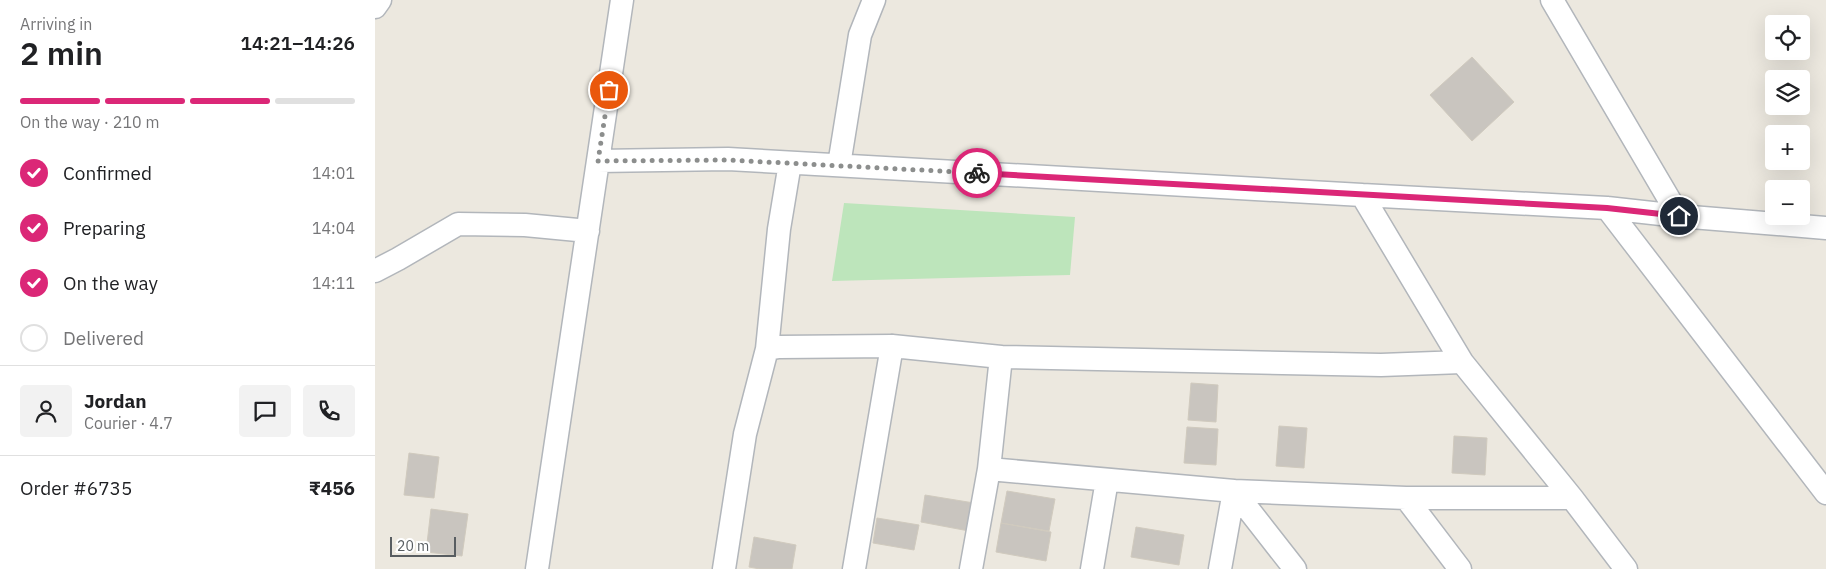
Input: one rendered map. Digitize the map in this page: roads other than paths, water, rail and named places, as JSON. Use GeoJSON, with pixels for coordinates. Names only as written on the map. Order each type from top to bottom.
{"type":"FeatureCollection","features":[{"type":"Feature","properties":{"kind":"street"},"geometry":{"type":"LineString","coordinates":[[375,7],[380,0]]}},
{"type":"Feature","properties":{"kind":"street"},"geometry":{"type":"LineString","coordinates":[[537,569],[622,0]]}},
{"type":"Feature","properties":{"kind":"street"},"geometry":{"type":"LineString","coordinates":[[839,165],[860,35],[874,0]]}},
{"type":"Feature","properties":{"kind":"street"},"geometry":{"type":"LineString","coordinates":[[1552,0],[1679,216]]}},
{"type":"Feature","properties":{"kind":"street"},"geometry":{"type":"LineString","coordinates":[[598,161],[728,160],[839,165],[1607,208],[1826,228]]}},
{"type":"Feature","properties":{"kind":"street"},"geometry":{"type":"LineString","coordinates":[[724,569],[745,434],[767,349],[779,229],[790,163]]}},
{"type":"Feature","properties":{"kind":"street"},"geometry":{"type":"LineString","coordinates":[[1362,195],[1462,362],[1572,498],[1626,569]]}},
{"type":"Feature","properties":{"kind":"street"},"geometry":{"type":"LineString","coordinates":[[1607,208],[1826,493]]}},
{"type":"Feature","properties":{"kind":"street"},"geometry":{"type":"LineString","coordinates":[[375,271],[457,224],[525,225],[588,231]]}},
{"type":"Feature","properties":{"kind":"street"},"geometry":{"type":"LineString","coordinates":[[767,349],[779,347],[892,346],[1001,357],[1381,365],[1462,362]]}},
{"type":"Feature","properties":{"kind":"street"},"geometry":{"type":"LineString","coordinates":[[854,569],[892,346]]}},
{"type":"Feature","properties":{"kind":"street"},"geometry":{"type":"LineString","coordinates":[[971,569],[989,469],[1001,357]]}},
{"type":"Feature","properties":{"kind":"street"},"geometry":{"type":"LineString","coordinates":[[989,469],[1234,491],[1407,498],[1572,498]]}},
{"type":"Feature","properties":{"kind":"street"},"geometry":{"type":"LineString","coordinates":[[1092,569],[1107,480]]}},
{"type":"Feature","properties":{"kind":"street"},"geometry":{"type":"LineString","coordinates":[[1220,569],[1234,491]]}},
{"type":"Feature","properties":{"kind":"street"},"geometry":{"type":"LineString","coordinates":[[1234,491],[1295,569]]}},
{"type":"Feature","properties":{"kind":"street"},"geometry":{"type":"LineString","coordinates":[[1407,498],[1460,569]]}}]}
